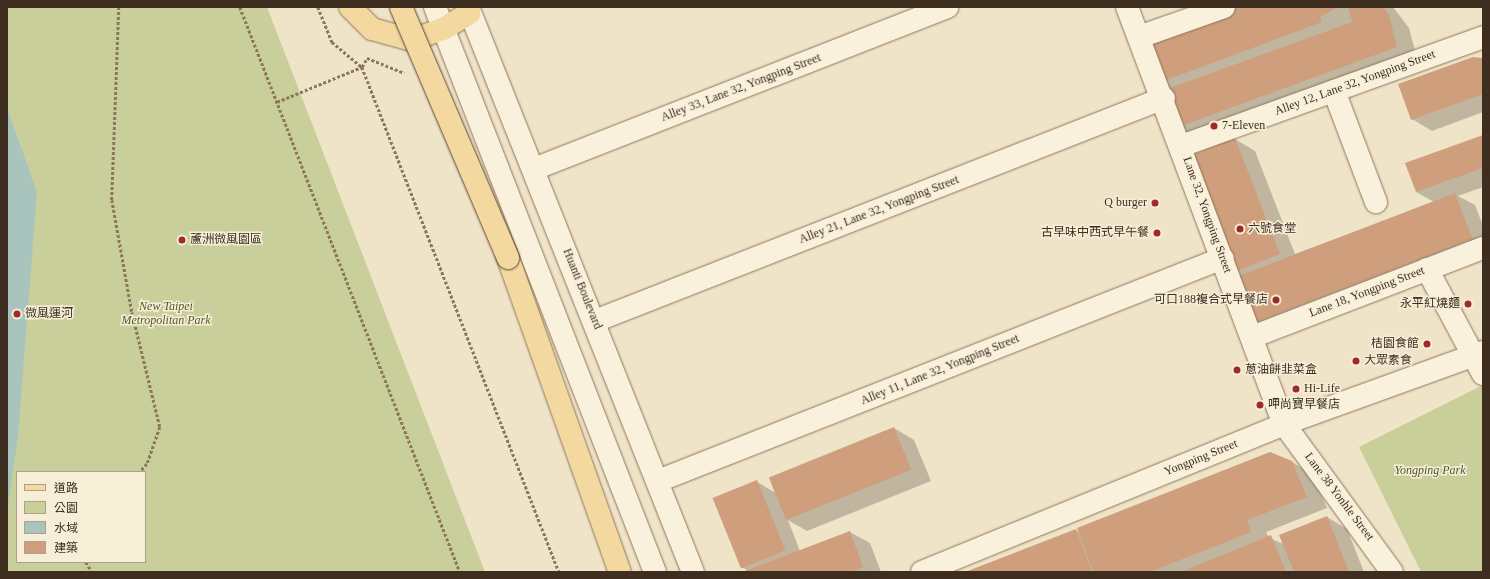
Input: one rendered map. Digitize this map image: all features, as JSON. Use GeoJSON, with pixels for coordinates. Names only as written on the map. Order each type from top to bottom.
{"type":"FeatureCollection","features":[{"type":"Feature","properties":{"kind":"main road"},"geometry":{"type":"LineString","coordinates":[[350,7],[372,29],[412,40],[443,29],[475,9]]}},
{"type":"Feature","properties":{"kind":"main road"},"geometry":{"type":"LineString","coordinates":[[401,7],[508,258],[620,572]]}},
{"type":"Feature","properties":{"kind":"street"},"geometry":{"type":"LineString","coordinates":[[435,7],[655,572]]}},
{"type":"Feature","properties":{"kind":"street","name":"Alley 33, Lane 32, Yongping Street"},"geometry":{"type":"LineString","coordinates":[[534,169],[947,7]]}},
{"type":"Feature","properties":{"kind":"street","name":"Lane 32, Yongping Street"},"geometry":{"type":"LineString","coordinates":[[1127,7],[1164,98],[1284,424]]}},
{"type":"Feature","properties":{"kind":"street"},"geometry":{"type":"LineString","coordinates":[[1139,37],[1224,7]]}},
{"type":"Feature","properties":{"kind":"street","name":"Huanti Boulevard"},"geometry":{"type":"LineString","coordinates":[[475,9],[534,169],[693,572]]}},
{"type":"Feature","properties":{"kind":"street","name":"Alley 12, Lane 32, Yongping Street"},"geometry":{"type":"LineString","coordinates":[[1181,146],[1483,37]]}},
{"type":"Feature","properties":{"kind":"street"},"geometry":{"type":"LineString","coordinates":[[1334,91],[1376,202]]}},
{"type":"Feature","properties":{"kind":"street","name":"Alley 21, Lane 32, Yongping Street"},"geometry":{"type":"LineString","coordinates":[[595,321],[1164,98]]}},
{"type":"Feature","properties":{"kind":"street","name":"Lane 18, Yongping Street"},"geometry":{"type":"LineString","coordinates":[[1252,337],[1483,248]]}},
{"type":"Feature","properties":{"kind":"street","name":"Alley 11, Lane 32, Yongping Street"},"geometry":{"type":"LineString","coordinates":[[658,481],[1223,258]]}},
{"type":"Feature","properties":{"kind":"street"},"geometry":{"type":"LineString","coordinates":[[1428,269],[1477,354],[1483,374]]}},
{"type":"Feature","properties":{"kind":"street","name":"Yongping Street"},"geometry":{"type":"LineString","coordinates":[[922,572],[1284,424],[1477,354]]}},
{"type":"Feature","properties":{"kind":"street","name":"Lane 38 Yonhle Street"},"geometry":{"type":"LineString","coordinates":[[1284,424],[1389,571]]}},
{"type":"Feature","properties":{"kind":"path"},"geometry":{"type":"LineString","coordinates":[[119,7],[112,200],[132,312],[160,428],[147,464],[141,471]]}},
{"type":"Feature","properties":{"kind":"path"},"geometry":{"type":"LineString","coordinates":[[240,7],[460,572]]}},
{"type":"Feature","properties":{"kind":"path"},"geometry":{"type":"LineString","coordinates":[[318,7],[332,42],[362,67],[559,572]]}},
{"type":"Feature","properties":{"kind":"path"},"geometry":{"type":"LineString","coordinates":[[277,102],[362,67],[367,58],[406,74]]}},
{"type":"Feature","properties":{"kind":"path"},"geometry":{"type":"LineString","coordinates":[[87,563],[92,572]]}},
{"type":"Feature","properties":{"kind":"green space","name":"蘆洲微風園區"},"geometry":{"type":"Polygon","coordinates":[[[7,7],[267,7],[485,572],[7,572],[7,7]]]}},
{"type":"Feature","properties":{"kind":"green space","name":"Yongping Park"},"geometry":{"type":"Polygon","coordinates":[[[1483,385],[1483,572],[1421,572],[1359,447],[1483,385]]]}},
{"type":"Feature","properties":{"kind":"water","name":"微風運河"},"geometry":{"type":"Polygon","coordinates":[[[7,108],[37,192],[18,437],[7,512],[7,108]]]}},
{"type":"Feature","properties":{"kind":"building"},"geometry":{"type":"Polygon","coordinates":[[[1236,7],[1338,7],[1320,17],[1322,22],[1153,85],[1138,44],[1236,7]]]}},
{"type":"Feature","properties":{"kind":"building"},"geometry":{"type":"Polygon","coordinates":[[[1348,7],[1383,7],[1389,15],[1397,47],[1173,129],[1159,92],[1352,22],[1348,7]]]}},
{"type":"Feature","properties":{"kind":"building"},"geometry":{"type":"Polygon","coordinates":[[[1473,57],[1483,58],[1483,94],[1411,120],[1398,84],[1473,57]]]}},
{"type":"Feature","properties":{"kind":"building"},"geometry":{"type":"Polygon","coordinates":[[[1483,135],[1483,168],[1416,192],[1405,163],[1483,135]]]}},
{"type":"Feature","properties":{"kind":"building"},"geometry":{"type":"Polygon","coordinates":[[[1235,138],[1280,254],[1225,276],[1186,174],[1194,154],[1235,138]]]}},
{"type":"Feature","properties":{"kind":"building"},"geometry":{"type":"Polygon","coordinates":[[[1455,193],[1473,239],[1246,326],[1228,280],[1455,193]]]}},
{"type":"Feature","properties":{"kind":"building"},"geometry":{"type":"Polygon","coordinates":[[[894,427],[911,470],[786,520],[769,478],[894,427]]]}},
{"type":"Feature","properties":{"kind":"building"},"geometry":{"type":"Polygon","coordinates":[[[1270,452],[1292,461],[1307,497],[1247,520],[1251,532],[1150,572],[1093,572],[1077,528],[1270,452]]]}},
{"type":"Feature","properties":{"kind":"building"},"geometry":{"type":"Polygon","coordinates":[[[757,480],[785,550],[741,568],[712,498],[757,480]]]}},
{"type":"Feature","properties":{"kind":"building"},"geometry":{"type":"Polygon","coordinates":[[[1327,516],[1349,572],[1294,572],[1279,535],[1327,516]]]}},
{"type":"Feature","properties":{"kind":"building"},"geometry":{"type":"Polygon","coordinates":[[[1076,529],[1092,572],[965,572],[1076,529]]]}},
{"type":"Feature","properties":{"kind":"building"},"geometry":{"type":"Polygon","coordinates":[[[850,531],[863,567],[850,572],[742,572],[850,531]]]}},
{"type":"Feature","properties":{"kind":"building"},"geometry":{"type":"Polygon","coordinates":[[[1271,535],[1286,572],[1181,572],[1271,535]]]}},
{"type":"Feature","properties":{"kind":"place","name":"7-Eleven"},"geometry":{"type":"Point","coordinates":[1214,126]}},
{"type":"Feature","properties":{"kind":"place","name":"Q burger"},"geometry":{"type":"Point","coordinates":[1155,203]}},
{"type":"Feature","properties":{"kind":"place","name":"六號食堂"},"geometry":{"type":"Point","coordinates":[1240,229]}},
{"type":"Feature","properties":{"kind":"place","name":"古早味中西式早午餐"},"geometry":{"type":"Point","coordinates":[1157,233]}},
{"type":"Feature","properties":{"kind":"place","name":"蘆洲微風園區"},"geometry":{"type":"Point","coordinates":[182,240]}},
{"type":"Feature","properties":{"kind":"place","name":"可口188複合式早餐店"},"geometry":{"type":"Point","coordinates":[1276,300]}},
{"type":"Feature","properties":{"kind":"place","name":"永平紅燒麵"},"geometry":{"type":"Point","coordinates":[1468,304]}},
{"type":"Feature","properties":{"kind":"place","name":"微風運河"},"geometry":{"type":"Point","coordinates":[17,314]}},
{"type":"Feature","properties":{"kind":"place","name":"桔園食館"},"geometry":{"type":"Point","coordinates":[1427,344]}},
{"type":"Feature","properties":{"kind":"place","name":"大眾素食"},"geometry":{"type":"Point","coordinates":[1356,361]}},
{"type":"Feature","properties":{"kind":"place","name":"蔥油餅韭菜盒"},"geometry":{"type":"Point","coordinates":[1237,370]}},
{"type":"Feature","properties":{"kind":"place","name":"Hi-Life"},"geometry":{"type":"Point","coordinates":[1296,389]}},
{"type":"Feature","properties":{"kind":"place","name":"呷尚寶早餐店"},"geometry":{"type":"Point","coordinates":[1260,405]}},
{"type":"Feature","properties":{"kind":"park label","name":"New Taipei Metropolitan Park"},"geometry":{"type":"Point","coordinates":[166,314]}}]}
